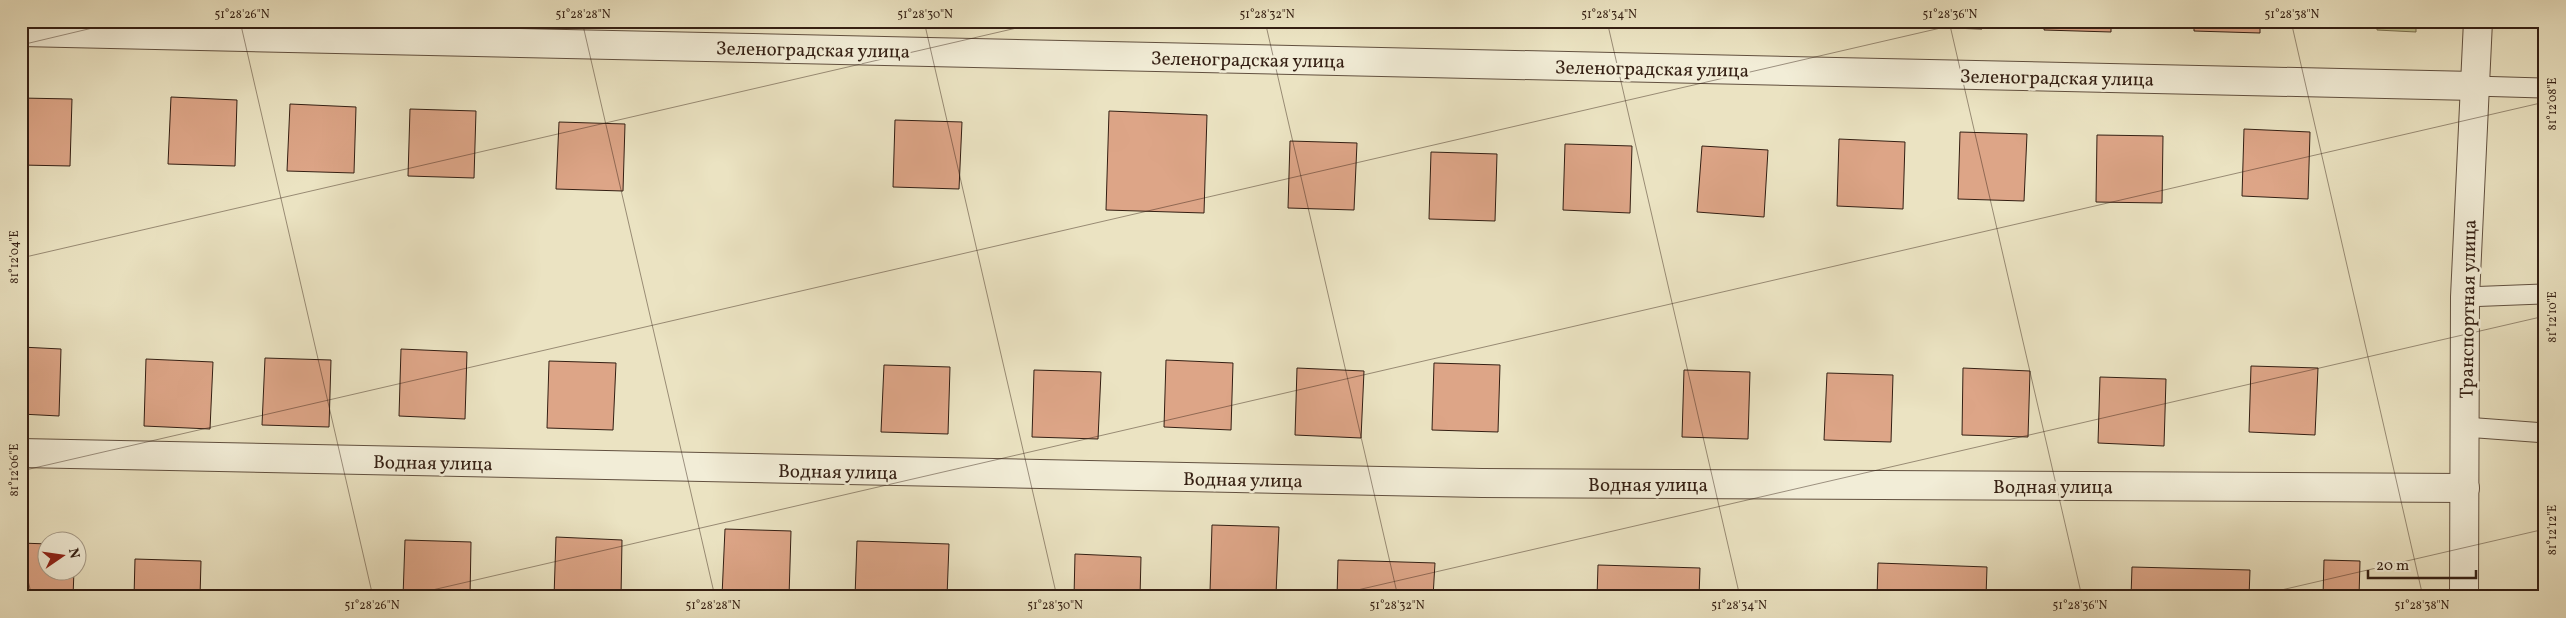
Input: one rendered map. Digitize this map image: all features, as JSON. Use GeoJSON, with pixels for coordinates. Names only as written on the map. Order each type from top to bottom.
{"type":"FeatureCollection","features":[{"type":"Feature","properties":{"kind":"street","name":"Транспортная улица"},"geometry":{"type":"LineString","coordinates":[[2464,597],[2466,297],[2478,21]]}},
{"type":"Feature","properties":{"kind":"street","name":"Зеленоградская улица"},"geometry":{"type":"LineString","coordinates":[[21,32],[2474,86]]}},
{"type":"Feature","properties":{"kind":"street","name":"Водная улица"},"geometry":{"type":"LineString","coordinates":[[21,453],[1472,483],[2465,488]]}},
{"type":"Feature","properties":{"kind":"lane"},"geometry":{"type":"LineString","coordinates":[[2474,86],[2545,88]]}},
{"type":"Feature","properties":{"kind":"lane"},"geometry":{"type":"LineString","coordinates":[[2466,297],[2545,294]]}},
{"type":"Feature","properties":{"kind":"lane"},"geometry":{"type":"LineString","coordinates":[[2464,427],[2545,433]]}},
{"type":"Feature","properties":{"kind":"green space"},"geometry":{"type":"Polygon","coordinates":[[[2377,21],[2416,21],[2416,32],[2377,30],[2377,21]]]}},
{"type":"Feature","properties":{"kind":"building"},"geometry":{"type":"Polygon","coordinates":[[[1680,21],[1747,21],[1746,28],[1680,25],[1680,21]]]}},
{"type":"Feature","properties":{"kind":"building"},"geometry":{"type":"Polygon","coordinates":[[[1793,21],[1860,21],[1859,25],[1793,21]]]}},
{"type":"Feature","properties":{"kind":"building"},"geometry":{"type":"Polygon","coordinates":[[[1916,21],[1982,21],[1982,29],[1916,27],[1916,21]]]}},
{"type":"Feature","properties":{"kind":"building"},"geometry":{"type":"Polygon","coordinates":[[[2045,21],[2111,21],[2111,32],[2044,30],[2045,21]]]}},
{"type":"Feature","properties":{"kind":"building"},"geometry":{"type":"Polygon","coordinates":[[[2194,21],[2260,21],[2260,33],[2194,31],[2194,21]]]}},
{"type":"Feature","properties":{"kind":"building"},"geometry":{"type":"Polygon","coordinates":[[[171,97],[237,100],[235,166],[168,164],[171,97]]]}},
{"type":"Feature","properties":{"kind":"building"},"geometry":{"type":"Polygon","coordinates":[[[21,98],[72,99],[70,166],[21,165],[21,98]]]}},
{"type":"Feature","properties":{"kind":"building"},"geometry":{"type":"Polygon","coordinates":[[[290,104],[356,107],[354,173],[287,171],[290,104]]]}},
{"type":"Feature","properties":{"kind":"building"},"geometry":{"type":"Polygon","coordinates":[[[410,109],[476,111],[474,178],[408,176],[410,109]]]}},
{"type":"Feature","properties":{"kind":"building"},"geometry":{"type":"Polygon","coordinates":[[[1109,111],[1207,115],[1204,213],[1106,210],[1109,111]]]}},
{"type":"Feature","properties":{"kind":"building"},"geometry":{"type":"Polygon","coordinates":[[[895,120],[962,122],[959,189],[893,187],[895,120]]]}},
{"type":"Feature","properties":{"kind":"building"},"geometry":{"type":"Polygon","coordinates":[[[559,122],[625,124],[623,191],[556,189],[559,122]]]}},
{"type":"Feature","properties":{"kind":"building"},"geometry":{"type":"Polygon","coordinates":[[[2244,129],[2310,132],[2308,199],[2242,196],[2244,129]]]}},
{"type":"Feature","properties":{"kind":"building"},"geometry":{"type":"Polygon","coordinates":[[[1960,132],[2027,134],[2024,201],[1958,199],[1960,132]]]}},
{"type":"Feature","properties":{"kind":"building"},"geometry":{"type":"Polygon","coordinates":[[[2097,135],[2163,136],[2162,203],[2096,202],[2097,135]]]}},
{"type":"Feature","properties":{"kind":"building"},"geometry":{"type":"Polygon","coordinates":[[[1839,139],[1905,142],[1903,209],[1837,206],[1839,139]]]}},
{"type":"Feature","properties":{"kind":"building"},"geometry":{"type":"Polygon","coordinates":[[[1290,141],[1357,143],[1354,210],[1288,208],[1290,141]]]}},
{"type":"Feature","properties":{"kind":"building"},"geometry":{"type":"Polygon","coordinates":[[[1565,144],[1632,146],[1630,213],[1563,210],[1565,144]]]}},
{"type":"Feature","properties":{"kind":"building"},"geometry":{"type":"Polygon","coordinates":[[[1702,146],[1768,150],[1764,217],[1697,212],[1702,146]]]}},
{"type":"Feature","properties":{"kind":"building"},"geometry":{"type":"Polygon","coordinates":[[[1431,152],[1497,154],[1495,221],[1429,219],[1431,152]]]}},
{"type":"Feature","properties":{"kind":"building"},"geometry":{"type":"Polygon","coordinates":[[[21,347],[61,349],[59,416],[21,414],[21,347]]]}},
{"type":"Feature","properties":{"kind":"building"},"geometry":{"type":"Polygon","coordinates":[[[401,349],[467,352],[465,419],[399,416],[401,349]]]}},
{"type":"Feature","properties":{"kind":"building"},"geometry":{"type":"Polygon","coordinates":[[[265,358],[331,360],[329,427],[262,425],[265,358]]]}},
{"type":"Feature","properties":{"kind":"building"},"geometry":{"type":"Polygon","coordinates":[[[146,359],[213,362],[210,429],[144,426],[146,359]]]}},
{"type":"Feature","properties":{"kind":"building"},"geometry":{"type":"Polygon","coordinates":[[[1166,360],[1233,363],[1231,430],[1164,427],[1166,360]]]}},
{"type":"Feature","properties":{"kind":"building"},"geometry":{"type":"Polygon","coordinates":[[[549,361],[616,363],[613,430],[547,428],[549,361]]]}},
{"type":"Feature","properties":{"kind":"building"},"geometry":{"type":"Polygon","coordinates":[[[1434,363],[1500,365],[1498,432],[1432,430],[1434,363]]]}},
{"type":"Feature","properties":{"kind":"building"},"geometry":{"type":"Polygon","coordinates":[[[884,365],[950,367],[948,434],[881,432],[884,365]]]}},
{"type":"Feature","properties":{"kind":"building"},"geometry":{"type":"Polygon","coordinates":[[[2251,366],[2318,368],[2315,435],[2249,432],[2251,366]]]}},
{"type":"Feature","properties":{"kind":"building"},"geometry":{"type":"Polygon","coordinates":[[[1297,368],[1364,371],[1361,438],[1295,435],[1297,368]]]}},
{"type":"Feature","properties":{"kind":"building"},"geometry":{"type":"Polygon","coordinates":[[[1963,368],[2030,371],[2028,437],[1962,435],[1963,368]]]}},
{"type":"Feature","properties":{"kind":"building"},"geometry":{"type":"Polygon","coordinates":[[[1034,370],[1101,372],[1098,439],[1032,437],[1034,370]]]}},
{"type":"Feature","properties":{"kind":"building"},"geometry":{"type":"Polygon","coordinates":[[[1684,370],[1750,372],[1748,439],[1682,437],[1684,370]]]}},
{"type":"Feature","properties":{"kind":"building"},"geometry":{"type":"Polygon","coordinates":[[[1827,373],[1893,375],[1891,442],[1824,440],[1827,373]]]}},
{"type":"Feature","properties":{"kind":"building"},"geometry":{"type":"Polygon","coordinates":[[[2100,377],[2166,379],[2164,446],[2098,443],[2100,377]]]}},
{"type":"Feature","properties":{"kind":"building"},"geometry":{"type":"Polygon","coordinates":[[[1212,525],[1279,527],[1276,594],[1210,592],[1212,525]]]}},
{"type":"Feature","properties":{"kind":"building"},"geometry":{"type":"Polygon","coordinates":[[[725,529],[791,531],[789,597],[722,596],[725,529]]]}},
{"type":"Feature","properties":{"kind":"building"},"geometry":{"type":"Polygon","coordinates":[[[556,537],[622,540],[621,597],[554,597],[556,537]]]}},
{"type":"Feature","properties":{"kind":"building"},"geometry":{"type":"Polygon","coordinates":[[[405,540],[471,542],[470,597],[403,597],[405,540]]]}},
{"type":"Feature","properties":{"kind":"building"},"geometry":{"type":"Polygon","coordinates":[[[857,541],[949,544],[947,597],[855,597],[857,541]]]}},
{"type":"Feature","properties":{"kind":"building"},"geometry":{"type":"Polygon","coordinates":[[[21,543],[38,544],[38,580],[74,580],[73,597],[21,597],[21,543]]]}},
{"type":"Feature","properties":{"kind":"building"},"geometry":{"type":"Polygon","coordinates":[[[1075,554],[1141,557],[1140,597],[1074,597],[1075,554]]]}},
{"type":"Feature","properties":{"kind":"building"},"geometry":{"type":"Polygon","coordinates":[[[135,559],[201,561],[200,597],[134,597],[135,559]]]}},
{"type":"Feature","properties":{"kind":"building"},"geometry":{"type":"Polygon","coordinates":[[[1338,560],[1435,563],[1433,597],[1337,597],[1338,560]]]}},
{"type":"Feature","properties":{"kind":"building"},"geometry":{"type":"Polygon","coordinates":[[[2324,560],[2360,561],[2359,597],[2323,597],[2324,560]]]}},
{"type":"Feature","properties":{"kind":"building"},"geometry":{"type":"Polygon","coordinates":[[[1878,563],[1987,567],[1986,597],[1877,597],[1878,563]]]}},
{"type":"Feature","properties":{"kind":"building"},"geometry":{"type":"Polygon","coordinates":[[[1598,565],[1700,568],[1699,597],[1597,597],[1598,565]]]}},
{"type":"Feature","properties":{"kind":"building"},"geometry":{"type":"Polygon","coordinates":[[[2132,567],[2250,570],[2249,597],[2131,597],[2132,567]]]}}]}
